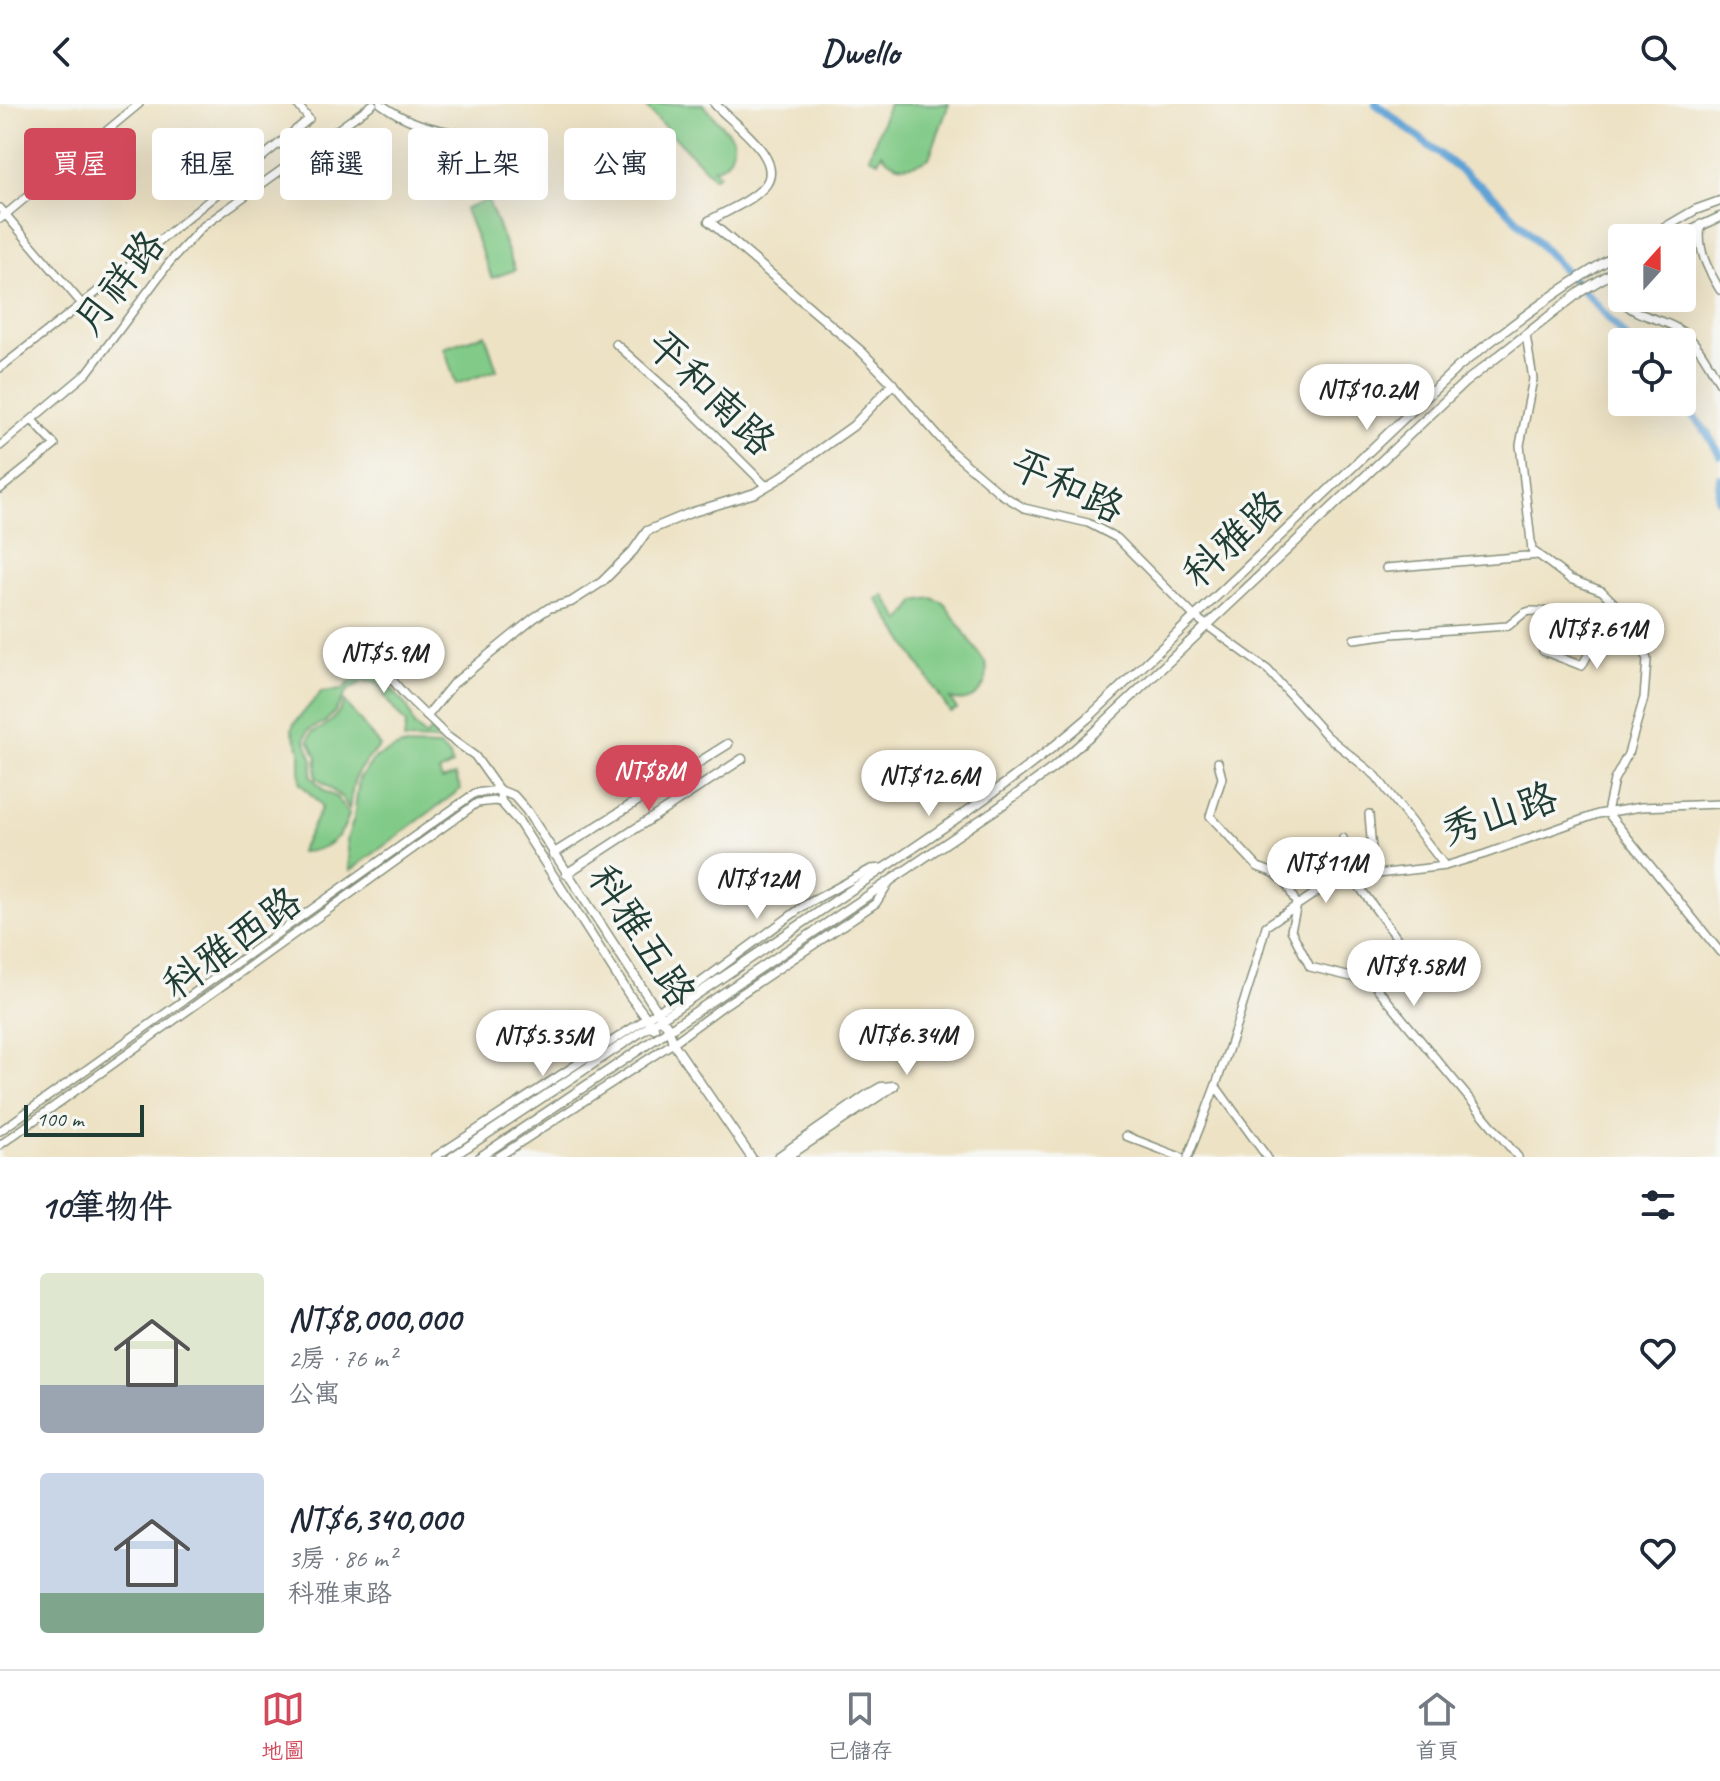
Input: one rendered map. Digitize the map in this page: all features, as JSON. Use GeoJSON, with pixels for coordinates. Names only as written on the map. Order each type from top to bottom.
{"type":"FeatureCollection","features":[{"type":"Feature","properties":{"kind":"street"},"geometry":{"type":"LineString","coordinates":[[82,304],[2,214],[139,104]]}},
{"type":"Feature","properties":{"kind":"street"},"geometry":{"type":"LineString","coordinates":[[0,368],[309,119],[297,104]]}},
{"type":"Feature","properties":{"kind":"street","name":"月祥路"},"geometry":{"type":"LineString","coordinates":[[0,446],[87,373],[169,263],[202,227],[373,104]]}},
{"type":"Feature","properties":{"kind":"street"},"geometry":{"type":"LineString","coordinates":[[382,104],[399,117],[434,128]]}},
{"type":"Feature","properties":{"kind":"street","name":"平和路"},"geometry":{"type":"LineString","coordinates":[[715,104],[747,133],[767,158],[770,172],[766,186],[758,193],[709,221],[841,334],[893,384],[951,451],[1001,494],[1024,508],[1088,523],[1117,538],[1194,616],[1268,670],[1327,736],[1376,776],[1445,866]]}},
{"type":"Feature","properties":{"kind":"street"},"geometry":{"type":"LineString","coordinates":[[1671,224],[1695,210],[1720,201]]}},
{"type":"Feature","properties":{"kind":"street"},"geometry":{"type":"LineString","coordinates":[[1696,227],[1720,217]]}},
{"type":"Feature","properties":{"kind":"street"},"geometry":{"type":"LineString","coordinates":[[1701,224],[1698,239],[1701,255],[1720,290]]}},
{"type":"Feature","properties":{"kind":"street","name":"科雅路"},"geometry":{"type":"LineString","coordinates":[[452,1157],[652,1026],[991,795],[1046,754],[1457,368],[1515,322],[1608,260]]}},
{"type":"Feature","properties":{"kind":"street","name":"科雅路"},"geometry":{"type":"LineString","coordinates":[[480,1157],[1053,768],[1464,383],[1580,292],[1608,274]]}},
{"type":"Feature","properties":{"kind":"street"},"geometry":{"type":"LineString","coordinates":[[1636,312],[1684,333],[1694,342],[1720,383]]}},
{"type":"Feature","properties":{"kind":"street"},"geometry":{"type":"LineString","coordinates":[[1526,335],[1533,379],[1520,445],[1532,550],[1570,579],[1602,591],[1639,628],[1647,660],[1644,698],[1628,754],[1614,780],[1607,812],[1720,952]]}},
{"type":"Feature","properties":{"kind":"street","name":"平和南路"},"geometry":{"type":"LineString","coordinates":[[616,344],[687,407],[766,486]]}},
{"type":"Feature","properties":{"kind":"street","name":"平和南路"},"geometry":{"type":"LineString","coordinates":[[427,716],[453,684],[534,618],[549,608],[571,602],[602,582],[624,561],[647,531],[690,513],[755,493],[853,426],[893,384]]}},
{"type":"Feature","properties":{"kind":"street"},"geometry":{"type":"LineString","coordinates":[[0,489],[55,445],[32,420]]}},
{"type":"Feature","properties":{"kind":"street"},"geometry":{"type":"LineString","coordinates":[[1386,568],[1539,555]]}},
{"type":"Feature","properties":{"kind":"street"},"geometry":{"type":"LineString","coordinates":[[1543,651],[1582,666],[1615,604]]}},
{"type":"Feature","properties":{"kind":"street"},"geometry":{"type":"LineString","coordinates":[[1354,639],[1508,626],[1530,611],[1565,612],[1604,622]]}},
{"type":"Feature","properties":{"kind":"street"},"geometry":{"type":"LineString","coordinates":[[367,650],[405,695],[447,736],[475,756],[499,790],[502,803]]}},
{"type":"Feature","properties":{"kind":"street"},"geometry":{"type":"LineString","coordinates":[[553,854],[728,744]]}},
{"type":"Feature","properties":{"kind":"street"},"geometry":{"type":"LineString","coordinates":[[566,874],[742,759]]}},
{"type":"Feature","properties":{"kind":"street"},"geometry":{"type":"LineString","coordinates":[[1218,762],[1222,778],[1210,816],[1258,867],[1274,873],[1286,883],[1297,905],[1291,930],[1310,967],[1372,982],[1401,971],[1413,960],[1350,878],[1343,838]]}},
{"type":"Feature","properties":{"kind":"street","name":"科雅五路"},"geometry":{"type":"LineString","coordinates":[[499,790],[514,796],[527,811],[669,1029],[673,1043],[751,1157]]}},
{"type":"Feature","properties":{"kind":"street","name":"科雅西路"},"geometry":{"type":"LineString","coordinates":[[0,1131],[475,793],[499,790]]}},
{"type":"Feature","properties":{"kind":"street","name":"科雅西路"},"geometry":{"type":"LineString","coordinates":[[0,1145],[477,803],[502,803]]}},
{"type":"Feature","properties":{"kind":"street","name":"科雅五路"},"geometry":{"type":"LineString","coordinates":[[502,803],[519,822],[630,996],[652,1026],[673,1043]]}},
{"type":"Feature","properties":{"kind":"street","name":"秀山路"},"geometry":{"type":"LineString","coordinates":[[1188,1157],[1217,1088],[1266,926],[1297,905],[1323,888],[1350,878],[1445,866],[1607,812],[1641,807],[1720,804]]}},
{"type":"Feature","properties":{"kind":"street"},"geometry":{"type":"LineString","coordinates":[[1369,814],[1374,875]]}},
{"type":"Feature","properties":{"kind":"street","name":"科雅路"},"geometry":{"type":"LineString","coordinates":[[435,1157],[690,990],[805,905],[871,869],[884,868]]}},
{"type":"Feature","properties":{"kind":"street","name":"科雅路"},"geometry":{"type":"LineString","coordinates":[[498,1157],[673,1043],[876,903],[890,881]]}},
{"type":"Feature","properties":{"kind":"street"},"geometry":{"type":"LineString","coordinates":[[1372,982],[1518,1157]]}},
{"type":"Feature","properties":{"kind":"street"},"geometry":{"type":"LineString","coordinates":[[778,1157],[867,1095],[881,1087],[894,1086],[787,1157]]}},
{"type":"Feature","properties":{"kind":"street"},"geometry":{"type":"LineString","coordinates":[[1217,1088],[1267,1157]]}},
{"type":"Feature","properties":{"kind":"street"},"geometry":{"type":"LineString","coordinates":[[1126,1136],[1180,1157]]}},
{"type":"Feature","properties":{"kind":"green space"},"geometry":{"type":"Polygon","coordinates":[[[643,104],[703,104],[733,138],[733,149],[723,165],[713,168],[719,174],[714,178],[676,138],[676,128],[666,128],[643,104]]]}},
{"type":"Feature","properties":{"kind":"green space"},"geometry":{"type":"Polygon","coordinates":[[[889,104],[949,104],[929,158],[903,166],[886,159],[882,153],[878,161],[869,157],[889,104]]]}},
{"type":"Feature","properties":{"kind":"green space"},"geometry":{"type":"Polygon","coordinates":[[[488,200],[515,270],[492,278],[465,209],[488,200]]]}},
{"type":"Feature","properties":{"kind":"green space"},"geometry":{"type":"Polygon","coordinates":[[[485,334],[497,370],[456,384],[444,348],[485,334]]]}},
{"type":"Feature","properties":{"kind":"green space"},"geometry":{"type":"Polygon","coordinates":[[[884,595],[901,621],[916,601],[932,598],[944,603],[986,664],[983,687],[973,697],[950,699],[957,709],[950,712],[877,599],[884,595]]]}},
{"type":"Feature","properties":{"kind":"green space"},"geometry":{"type":"Polygon","coordinates":[[[370,663],[408,708],[413,724],[425,737],[431,731],[440,741],[404,740],[406,724],[388,702],[380,686],[373,682],[363,681],[347,691],[334,713],[325,722],[308,730],[305,739],[313,760],[311,776],[324,791],[336,797],[349,814],[332,842],[300,852],[321,805],[300,783],[300,750],[293,725],[321,692],[342,690],[370,663]]]}},
{"type":"Feature","properties":{"kind":"green space"},"geometry":{"type":"Polygon","coordinates":[[[344,701],[380,746],[357,774],[349,809],[342,798],[316,777],[317,757],[309,740],[312,732],[335,717],[344,701]]]}},
{"type":"Feature","properties":{"kind":"green space"},"geometry":{"type":"Polygon","coordinates":[[[401,746],[440,747],[450,756],[452,765],[439,772],[442,780],[455,775],[461,789],[350,871],[347,839],[354,818],[359,779],[376,757],[401,746]]]}},
{"type":"Feature","properties":{"kind":"waterway"},"geometry":{"type":"LineString","coordinates":[[1376,104],[1497,199],[1617,328]]}},
{"type":"Feature","properties":{"kind":"waterway"},"geometry":{"type":"LineString","coordinates":[[1693,416],[1720,455]]}},
{"type":"Feature","properties":{"kind":"waterway"},"geometry":{"type":"LineString","coordinates":[[1720,478],[1720,501]]}}]}
